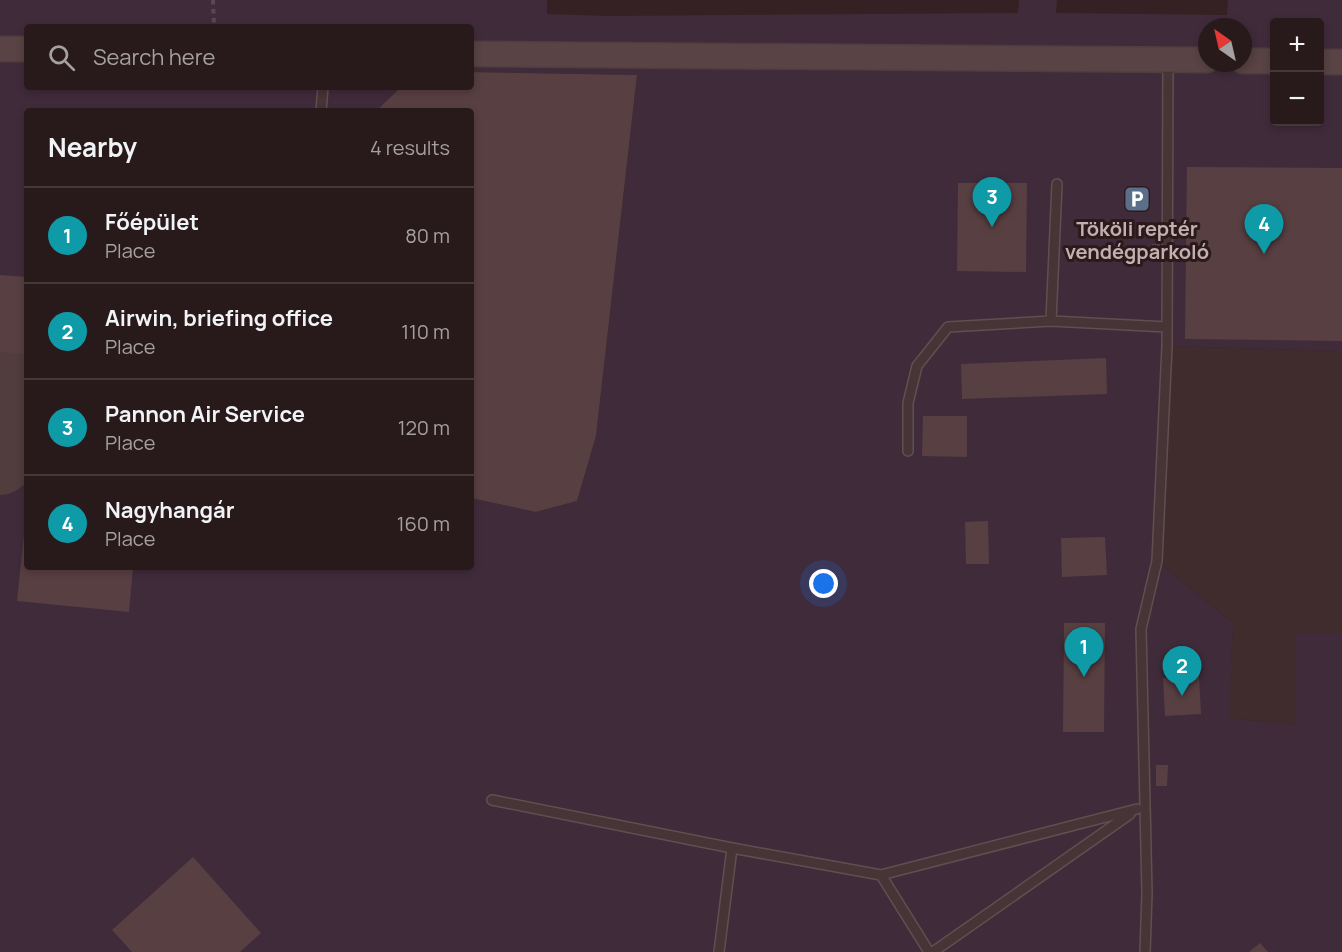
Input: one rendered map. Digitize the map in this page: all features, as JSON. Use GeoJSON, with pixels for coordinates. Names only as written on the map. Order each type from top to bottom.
{"type":"FeatureCollection","features":[{"type":"Feature","properties":{"kind":"main road"},"geometry":{"type":"LineString","coordinates":[[0,49],[24,49]]}},
{"type":"Feature","properties":{"kind":"main road"},"geometry":{"type":"LineString","coordinates":[[474,54],[1198,60]]}},
{"type":"Feature","properties":{"kind":"main road"},"geometry":{"type":"LineString","coordinates":[[1252,61],[1270,61]]}},
{"type":"Feature","properties":{"kind":"main road"},"geometry":{"type":"LineString","coordinates":[[1324,62],[1342,62]]}},
{"type":"Feature","properties":{"kind":"lane"},"geometry":{"type":"LineString","coordinates":[[1145,952],[1146,893],[1141,806],[1141,629],[1157,561],[1167,327],[1168,60]]}},
{"type":"Feature","properties":{"kind":"lane"},"geometry":{"type":"LineString","coordinates":[[321,108],[323,90]]}},
{"type":"Feature","properties":{"kind":"lane"},"geometry":{"type":"LineString","coordinates":[[1051,321],[1056,184]]}},
{"type":"Feature","properties":{"kind":"lane"},"geometry":{"type":"LineString","coordinates":[[908,451],[908,403],[917,366],[948,327],[1051,321],[1167,327]]}},
{"type":"Feature","properties":{"kind":"lane"},"geometry":{"type":"LineString","coordinates":[[492,800],[732,848],[881,874],[1141,806]]}},
{"type":"Feature","properties":{"kind":"lane"},"geometry":{"type":"LineString","coordinates":[[881,874],[931,952],[1141,806]]}},
{"type":"Feature","properties":{"kind":"lane"},"geometry":{"type":"LineString","coordinates":[[719,952],[732,848]]}},
{"type":"Feature","properties":{"kind":"path"},"geometry":{"type":"LineString","coordinates":[[213,0],[214,24]]}},
{"type":"Feature","properties":{"kind":"shaded area"},"geometry":{"type":"Polygon","coordinates":[[[0,0],[547,0],[547,14],[608,16],[1018,13],[1019,0],[1057,0],[1056,13],[1227,15],[1228,0],[1342,0],[1342,351],[1168,346],[1157,561],[1233,623],[1229,718],[1295,725],[1296,634],[1342,634],[1342,952],[0,952],[0,0]]]}},
{"type":"Feature","properties":{"kind":"shaded area"},"geometry":{"type":"Polygon","coordinates":[[[1167,346],[1342,351],[1342,634],[1297,634],[1295,725],[1228,718],[1233,623],[1157,561],[1167,346]]]}},
{"type":"Feature","properties":{"kind":"building"},"geometry":{"type":"Polygon","coordinates":[[[474,72],[637,75],[596,436],[577,501],[536,512],[474,499],[474,108],[379,108],[398,90],[474,90],[474,72]]]}},
{"type":"Feature","properties":{"kind":"building"},"geometry":{"type":"Polygon","coordinates":[[[1187,167],[1342,168],[1342,341],[1185,339],[1187,167]]]}},
{"type":"Feature","properties":{"kind":"building"},"geometry":{"type":"Polygon","coordinates":[[[958,183],[1027,183],[1026,272],[957,271],[958,183]]]}},
{"type":"Feature","properties":{"kind":"building"},"geometry":{"type":"Polygon","coordinates":[[[1152,244],[1160,244],[1160,255],[1152,255],[1152,244]]]}},
{"type":"Feature","properties":{"kind":"building"},"geometry":{"type":"Polygon","coordinates":[[[0,275],[24,277],[24,354],[0,352],[0,275]]]}},
{"type":"Feature","properties":{"kind":"building"},"geometry":{"type":"Polygon","coordinates":[[[1106,358],[1107,394],[962,399],[961,364],[1106,358]]]}},
{"type":"Feature","properties":{"kind":"building"},"geometry":{"type":"Polygon","coordinates":[[[923,416],[967,416],[967,457],[922,456],[923,416]]]}},
{"type":"Feature","properties":{"kind":"building"},"geometry":{"type":"Polygon","coordinates":[[[988,521],[989,564],[966,564],[965,522],[988,521]]]}},
{"type":"Feature","properties":{"kind":"building"},"geometry":{"type":"Polygon","coordinates":[[[24,535],[24,570],[133,570],[129,612],[17,601],[24,535]]]}},
{"type":"Feature","properties":{"kind":"building"},"geometry":{"type":"Polygon","coordinates":[[[1105,537],[1107,575],[1062,577],[1061,538],[1105,537]]]}},
{"type":"Feature","properties":{"kind":"building"},"geometry":{"type":"Polygon","coordinates":[[[1064,623],[1105,623],[1104,732],[1063,732],[1064,623]]]}},
{"type":"Feature","properties":{"kind":"building"},"geometry":{"type":"Polygon","coordinates":[[[1199,676],[1201,714],[1165,716],[1163,678],[1199,676]]]}},
{"type":"Feature","properties":{"kind":"building"},"geometry":{"type":"Polygon","coordinates":[[[1156,765],[1168,765],[1167,786],[1156,786],[1156,765]]]}},
{"type":"Feature","properties":{"kind":"building"},"geometry":{"type":"Polygon","coordinates":[[[193,857],[261,933],[240,952],[132,952],[112,930],[193,857]]]}},
{"type":"Feature","properties":{"kind":"building"},"geometry":{"type":"Polygon","coordinates":[[[1260,943],[1268,952],[1249,952],[1260,943]]]}},
{"type":"Feature","properties":{"kind":"taxiway"},"geometry":{"type":"LineString","coordinates":[[0,410],[9,343]]}},
{"type":"Feature","properties":{"kind":"taxiway"},"geometry":{"type":"LineString","coordinates":[[0,464],[24,446]]}},
{"type":"Feature","properties":{"kind":"place","name":"Tököli reptér vendégparkoló"},"geometry":{"type":"Point","coordinates":[1137,199]}},
{"type":"Feature","properties":{"kind":"place","name":"Pannon Air Service"},"geometry":{"type":"Point","coordinates":[992,227]}},
{"type":"Feature","properties":{"kind":"place","name":"Nagyhangár"},"geometry":{"type":"Point","coordinates":[1264,254]}},
{"type":"Feature","properties":{"kind":"place","name":"Főépület"},"geometry":{"type":"Point","coordinates":[1084,677]}},
{"type":"Feature","properties":{"kind":"place","name":"Airwin, briefing office"},"geometry":{"type":"Point","coordinates":[1182,696]}}]}
